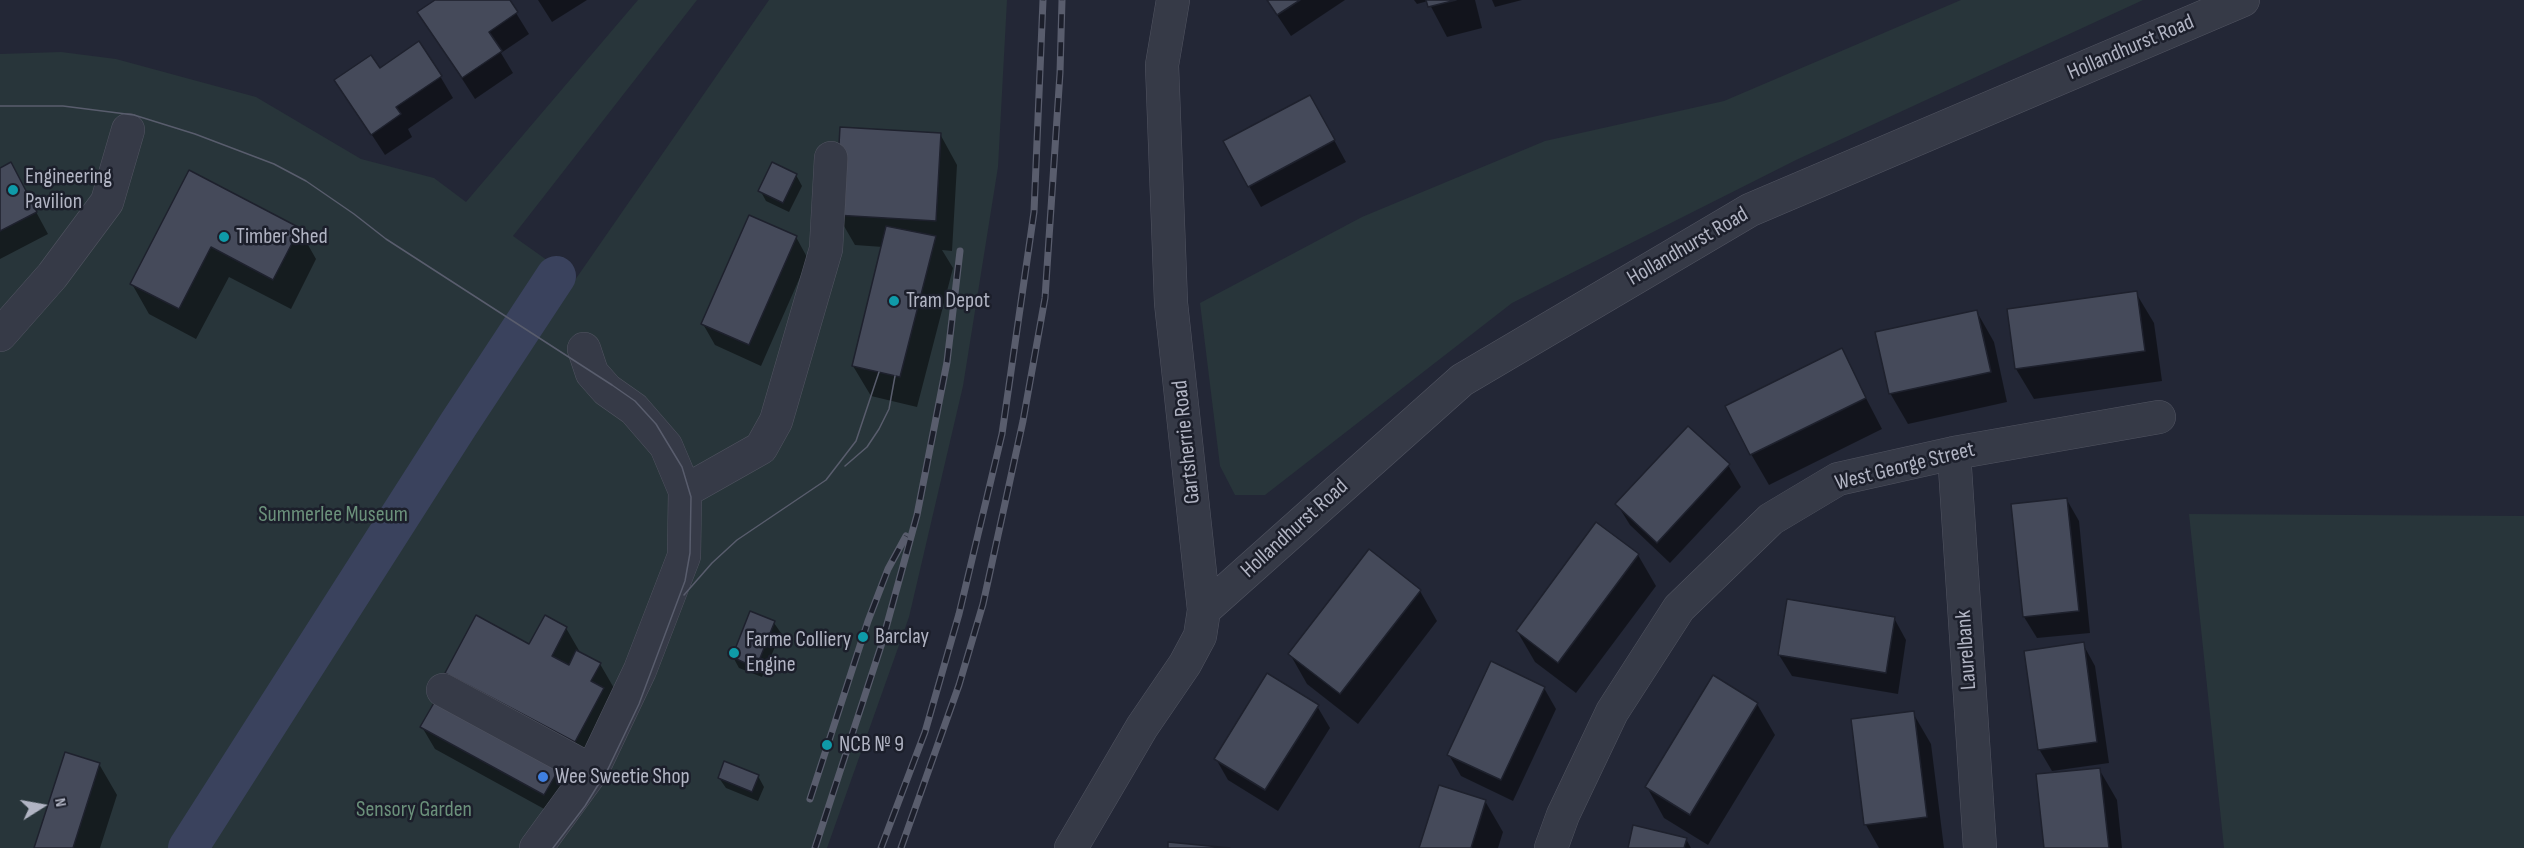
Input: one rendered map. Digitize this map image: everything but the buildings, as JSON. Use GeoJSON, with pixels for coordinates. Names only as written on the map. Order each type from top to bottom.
{"type":"FeatureCollection","features":[{"type":"Feature","properties":{"kind":"street","name":"Gartsherrie Road"},"geometry":{"type":"LineString","coordinates":[[1071,848],[1142,727],[1190,655],[1200,636],[1204,610],[1171,303],[1162,65],[1173,0]]}},
{"type":"Feature","properties":{"kind":"street","name":"Hollandhurst Road"},"geometry":{"type":"LineString","coordinates":[[1204,610],[1462,380],[1750,210],[2243,0]]}},
{"type":"Feature","properties":{"kind":"street"},"geometry":{"type":"LineString","coordinates":[[0,335],[52,276],[107,202],[128,130]]}},
{"type":"Feature","properties":{"kind":"street"},"geometry":{"type":"LineString","coordinates":[[685,491],[761,448],[776,421],[826,249],[831,158]]}},
{"type":"Feature","properties":{"kind":"street"},"geometry":{"type":"LineString","coordinates":[[536,848],[592,771],[640,670],[684,556],[685,491],[666,446],[634,409],[607,390],[592,373],[584,349]]}},
{"type":"Feature","properties":{"kind":"street","name":"West George Street"},"geometry":{"type":"LineString","coordinates":[[1551,848],[1563,815],[1612,712],[1679,608],[1771,519],[1838,479],[1954,453],[2159,417]]}},
{"type":"Feature","properties":{"kind":"street","name":"Laurelbank"},"geometry":{"type":"LineString","coordinates":[[1954,453],[1980,848]]}},
{"type":"Feature","properties":{"kind":"street"},"geometry":{"type":"LineString","coordinates":[[443,690],[592,771]]}},
{"type":"Feature","properties":{"kind":"green space","name":"Summerlee Museum"},"geometry":{"type":"Polygon","coordinates":[[[638,0],[697,0],[513,236],[575,280],[769,0],[1007,0],[998,167],[963,386],[909,617],[827,848],[0,848],[0,54],[61,52],[116,59],[256,97],[361,159],[434,178],[466,202],[638,0]]]}},
{"type":"Feature","properties":{"kind":"green space"},"geometry":{"type":"Polygon","coordinates":[[[1961,0],[2143,0],[1796,160],[1512,303],[1265,495],[1235,495],[1220,466],[1200,303],[1362,217],[1545,141],[1724,101],[1961,0]]]}},
{"type":"Feature","properties":{"kind":"green space"},"geometry":{"type":"Polygon","coordinates":[[[2189,514],[2524,516],[2524,848],[2224,848],[2189,514]]]}},
{"type":"Feature","properties":{"kind":"waterway"},"geometry":{"type":"LineString","coordinates":[[188,848],[556,276]]}},
{"type":"Feature","properties":{"kind":"tram line"},"geometry":{"type":"LineString","coordinates":[[0,106],[63,106],[134,115],[195,134],[274,164],[306,181],[386,239],[612,385],[635,401],[656,424],[682,467],[691,497],[690,553],[685,581],[639,704],[608,769],[585,806],[553,848]]}},
{"type":"Feature","properties":{"kind":"tram line"},"geometry":{"type":"LineString","coordinates":[[684,595],[712,563],[737,540],[826,480],[856,441],[879,372]]}},
{"type":"Feature","properties":{"kind":"tram line"},"geometry":{"type":"LineString","coordinates":[[845,466],[867,447],[879,429],[889,409],[895,376]]}},
{"type":"Feature","properties":{"kind":"railway"},"geometry":{"type":"LineString","coordinates":[[881,848],[925,732],[959,614],[1002,434],[1034,212],[1043,0]]}},
{"type":"Feature","properties":{"kind":"railway"},"geometry":{"type":"LineString","coordinates":[[901,848],[959,685],[983,604],[1023,421],[1045,298],[1060,73],[1062,0]]}},
{"type":"Feature","properties":{"kind":"railway"},"geometry":{"type":"LineString","coordinates":[[815,848],[881,646],[917,515],[947,362],[960,251]]}},
{"type":"Feature","properties":{"kind":"railway"},"geometry":{"type":"LineString","coordinates":[[810,799],[868,621],[888,569],[906,536]]}},
{"type":"Feature","properties":{"kind":"place","name":"Engineering Pavilion"},"geometry":{"type":"Point","coordinates":[13,190]}},
{"type":"Feature","properties":{"kind":"place","name":"Timber Shed"},"geometry":{"type":"Point","coordinates":[224,237]}},
{"type":"Feature","properties":{"kind":"place","name":"Tram Depot"},"geometry":{"type":"Point","coordinates":[894,301]}},
{"type":"Feature","properties":{"kind":"place","name":"Barclay"},"geometry":{"type":"Point","coordinates":[863,637]}},
{"type":"Feature","properties":{"kind":"place","name":"Farme Colliery Engine"},"geometry":{"type":"Point","coordinates":[734,653]}},
{"type":"Feature","properties":{"kind":"place","name":"NCB № 9"},"geometry":{"type":"Point","coordinates":[827,745]}},
{"type":"Feature","properties":{"kind":"place","name":"Wee Sweetie Shop"},"geometry":{"type":"Point","coordinates":[543,777]}},
{"type":"Feature","properties":{"kind":"park label","name":"Sensory Garden"},"geometry":{"type":"Point","coordinates":[414,810]}}]}
